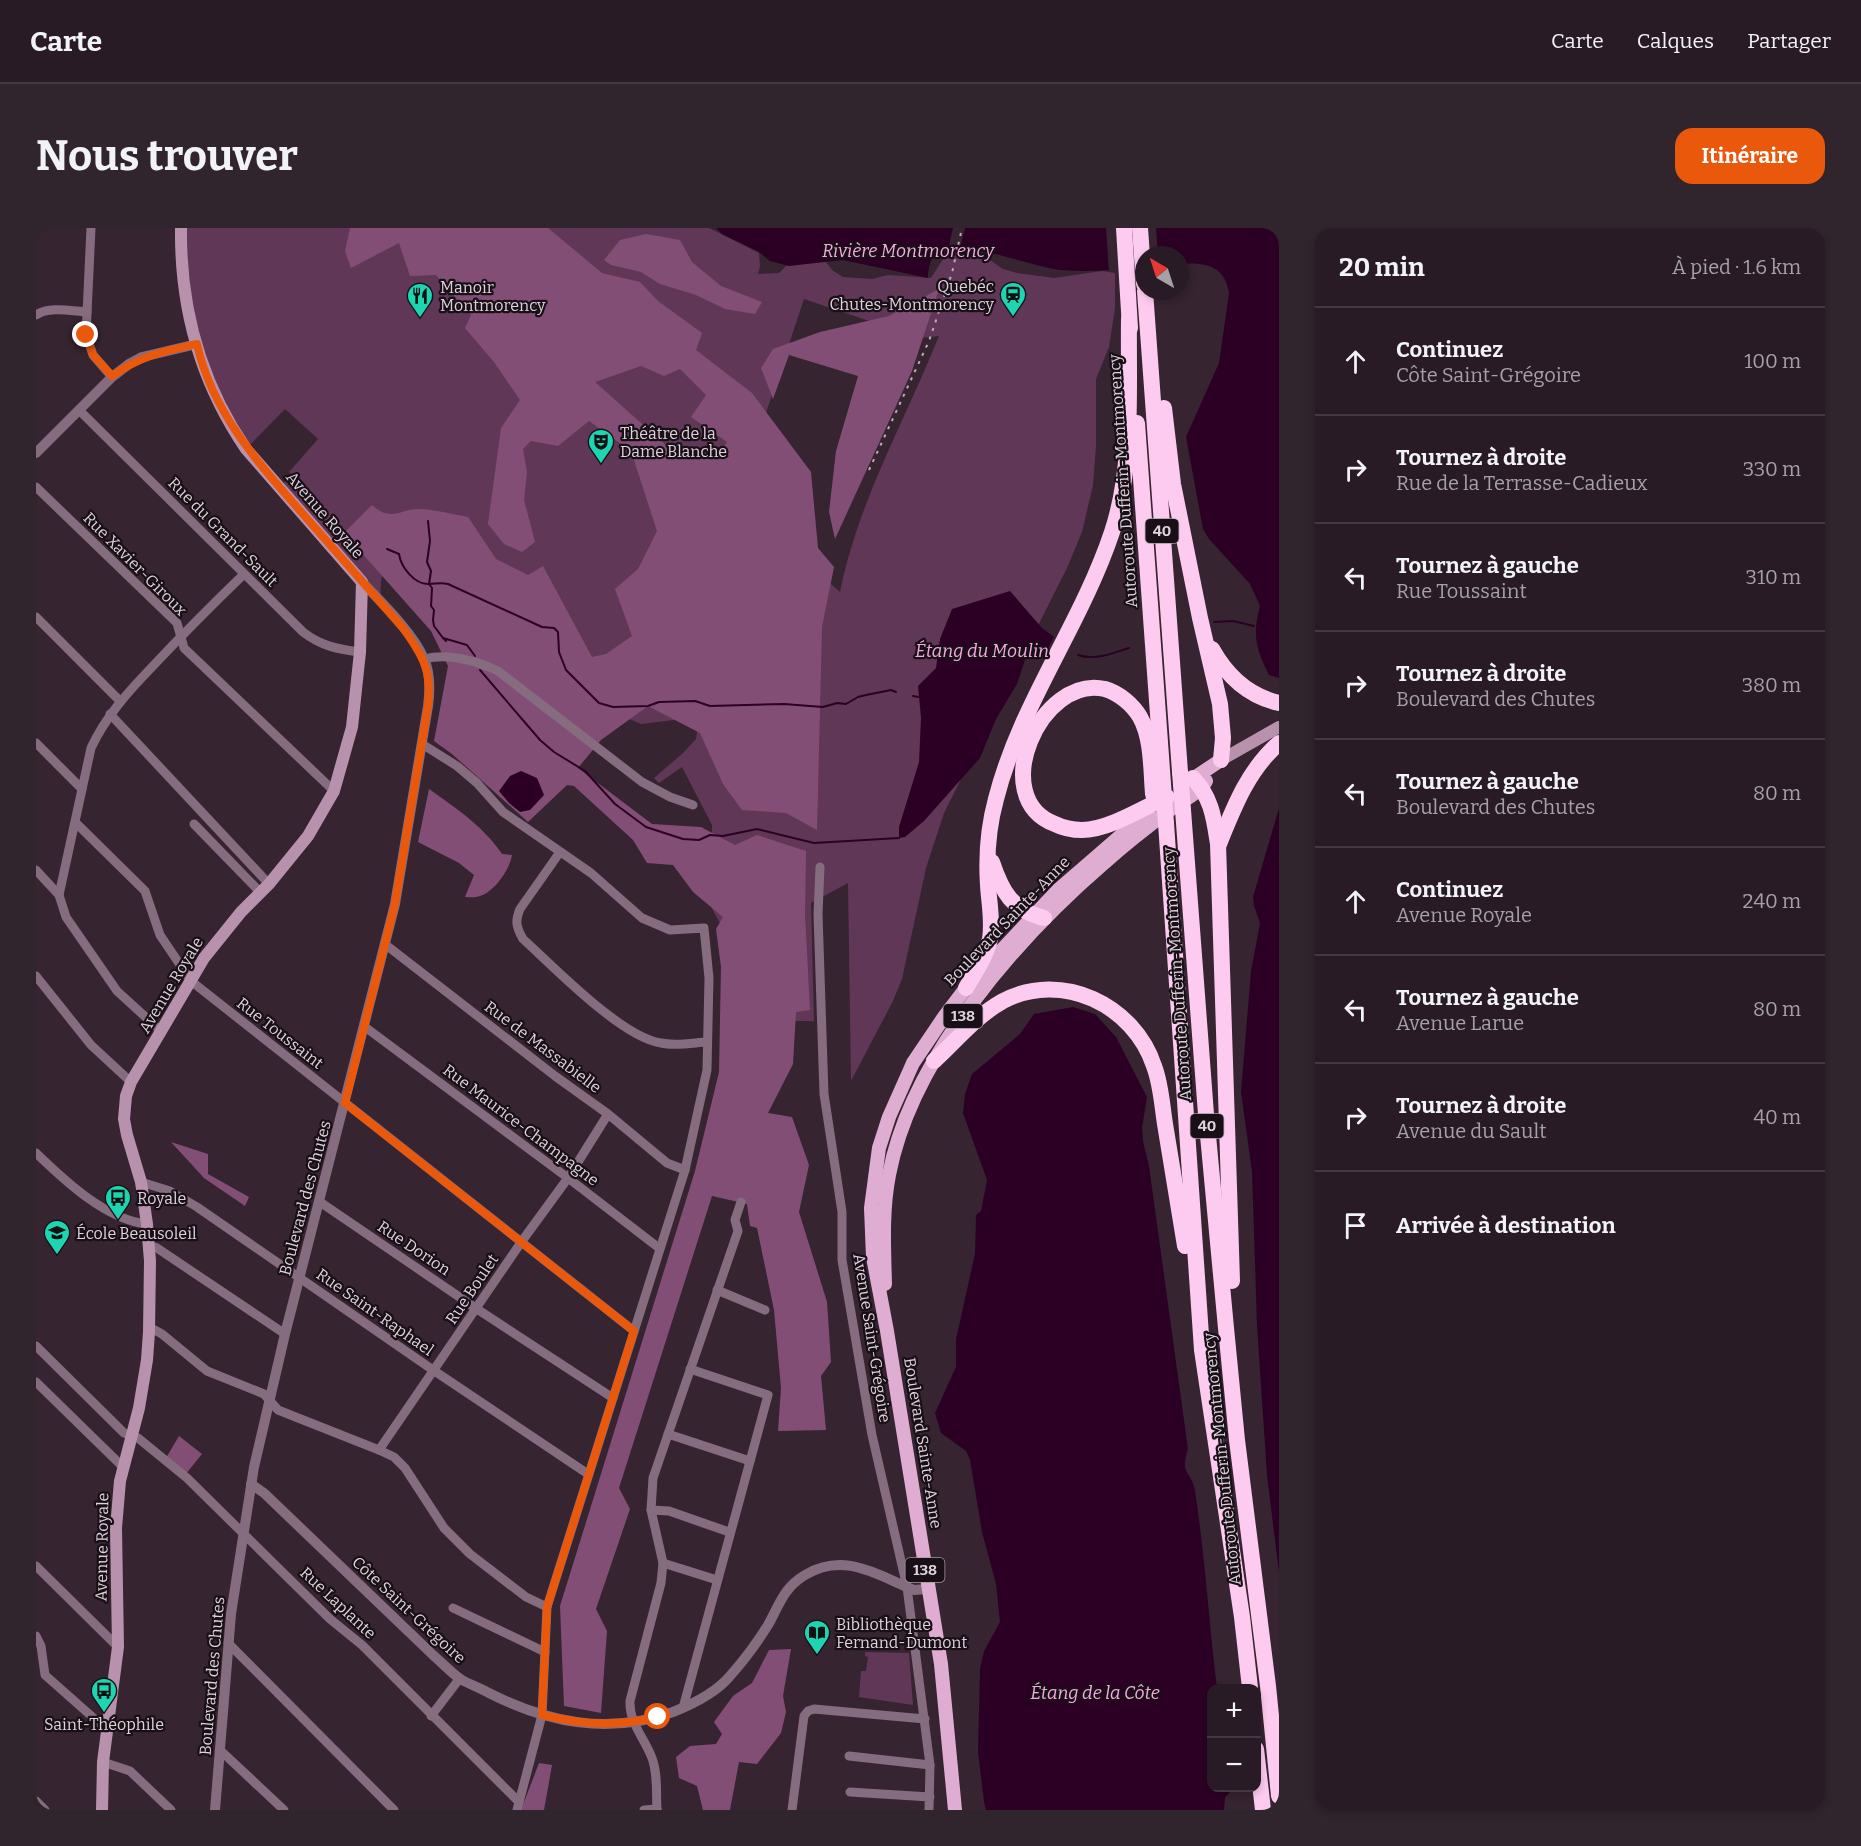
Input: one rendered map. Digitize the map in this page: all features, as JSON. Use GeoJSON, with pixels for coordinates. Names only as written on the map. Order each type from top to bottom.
{"type":"FeatureCollection","features":[{"type":"Feature","properties":{"kind":"highway"},"geometry":{"type":"LineString","coordinates":[[1124,228],[1135,261]]}},
{"type":"Feature","properties":{"kind":"highway"},"geometry":{"type":"LineString","coordinates":[[1140,228],[1140,246]]}},
{"type":"Feature","properties":{"kind":"highway","name":"Autoroute Dufferin-Montmorency"},"geometry":{"type":"LineString","coordinates":[[1135,296],[1129,320],[1161,792],[1169,982],[1182,1071],[1202,1350],[1242,1617],[1249,1684]]}},
{"type":"Feature","properties":{"kind":"highway"},"geometry":{"type":"LineString","coordinates":[[1147,300],[1173,484],[1223,721],[1221,760]]}},
{"type":"Feature","properties":{"kind":"highway","name":"Autoroute Dufferin-Montmorency"},"geometry":{"type":"LineString","coordinates":[[1147,300],[1192,779],[1183,810],[1206,1114],[1237,1440],[1279,1789]]}},
{"type":"Feature","properties":{"kind":"highway"},"geometry":{"type":"LineString","coordinates":[[966,988],[985,954],[992,925],[987,847],[996,798],[1015,741],[1028,711],[1073,623],[1113,530],[1125,474],[1129,320]]}},
{"type":"Feature","properties":{"kind":"highway"},"geometry":{"type":"LineString","coordinates":[[1200,618],[1211,646],[1228,674],[1263,698],[1279,703]]}},
{"type":"Feature","properties":{"kind":"highway"},"geometry":{"type":"LineString","coordinates":[[1098,687],[1110,690],[1131,706],[1141,718],[1161,792],[1108,824],[1083,830],[1065,828],[1049,822],[1039,815],[1030,803],[1022,781],[1030,741],[1044,717],[1066,694],[1081,688],[1098,687]]}},
{"type":"Feature","properties":{"kind":"highway"},"geometry":{"type":"LineString","coordinates":[[1218,844],[1236,801],[1251,776],[1262,760],[1279,743]]}},
{"type":"Feature","properties":{"kind":"highway"},"geometry":{"type":"LineString","coordinates":[[1192,779],[1213,810],[1218,844],[1237,1440]]}},
{"type":"Feature","properties":{"kind":"highway"},"geometry":{"type":"LineString","coordinates":[[987,847],[1004,891],[1013,903],[1038,917]]}},
{"type":"Feature","properties":{"kind":"highway"},"geometry":{"type":"LineString","coordinates":[[934,1061],[988,1011],[1003,1001],[1032,992],[1069,991],[1083,994],[1111,1008],[1130,1024],[1148,1052],[1158,1081],[1202,1350]]}},
{"type":"Feature","properties":{"kind":"highway"},"geometry":{"type":"LineString","coordinates":[[1261,1790],[1263,1810]]}},
{"type":"Feature","properties":{"kind":"highway"},"geometry":{"type":"LineString","coordinates":[[1255,1792],[1257,1810]]}},
{"type":"Feature","properties":{"kind":"main road","name":"Avenue Royale"},"geometry":{"type":"LineString","coordinates":[[102,1810],[106,1729],[118,1647],[116,1528],[123,1467],[139,1408],[147,1360],[149,1327],[147,1224],[141,1182],[124,1119],[126,1096],[131,1082],[204,958],[308,836],[334,791],[351,726],[360,652],[362,582],[242,442],[232,428],[214,392],[197,344],[183,290],[181,228]]}},
{"type":"Feature","properties":{"kind":"main road","name":"Boulevard Sainte-Anne"},"geometry":{"type":"LineString","coordinates":[[955,1810],[941,1664],[873,1257],[873,1186],[879,1148],[889,1117],[913,1063],[966,988],[1161,792],[1192,779],[1279,727]]}},
{"type":"Feature","properties":{"kind":"main road","name":"Boulevard Sainte-Anne"},"geometry":{"type":"LineString","coordinates":[[887,1331],[883,1232],[889,1175],[906,1119],[934,1061],[967,1009],[1038,917],[1173,807],[1192,779]]}},
{"type":"Feature","properties":{"kind":"street"},"geometry":{"type":"LineString","coordinates":[[91,228],[86,335],[93,355],[112,376]]}},
{"type":"Feature","properties":{"kind":"street"},"geometry":{"type":"LineString","coordinates":[[36,315],[50,310],[87,312]]}},
{"type":"Feature","properties":{"kind":"street"},"geometry":{"type":"LineString","coordinates":[[36,453],[112,376],[129,364],[142,357],[197,344]]}},
{"type":"Feature","properties":{"kind":"street","name":"Rue du Grand-Sault"},"geometry":{"type":"LineString","coordinates":[[79,410],[303,632],[316,642],[333,649],[360,652]]}},
{"type":"Feature","properties":{"kind":"street","name":"Rue Xavier-Giroux"},"geometry":{"type":"LineString","coordinates":[[36,487],[177,623],[184,648],[334,791]]}},
{"type":"Feature","properties":{"kind":"street"},"geometry":{"type":"LineString","coordinates":[[59,895],[91,748],[100,729],[120,701],[244,574]]}},
{"type":"Feature","properties":{"kind":"street","name":"Boulevard des Chutes"},"geometry":{"type":"LineString","coordinates":[[215,1810],[228,1643],[251,1484],[285,1334],[386,945],[395,904],[430,688],[424,659],[403,628],[362,582]]}},
{"type":"Feature","properties":{"kind":"street"},"geometry":{"type":"LineString","coordinates":[[36,617],[120,701]]}},
{"type":"Feature","properties":{"kind":"street"},"geometry":{"type":"LineString","coordinates":[[424,659],[443,656],[481,664],[498,672],[642,782],[670,797],[693,804]]}},
{"type":"Feature","properties":{"kind":"street"},"geometry":{"type":"LineString","coordinates":[[110,714],[264,888]]}},
{"type":"Feature","properties":{"kind":"street"},"geometry":{"type":"LineString","coordinates":[[36,743],[82,789]]}},
{"type":"Feature","properties":{"kind":"street"},"geometry":{"type":"LineString","coordinates":[[422,744],[457,766],[477,783],[503,812],[591,873],[642,918],[670,930],[704,928],[709,978],[707,1070],[685,1170],[547,1607],[542,1715],[518,1806]]}},
{"type":"Feature","properties":{"kind":"street","name":"Rue Toussaint"},"geometry":{"type":"LineString","coordinates":[[76,823],[146,891],[160,935],[191,981],[634,1331]]}},
{"type":"Feature","properties":{"kind":"street"},"geometry":{"type":"LineString","coordinates":[[194,824],[264,888]]}},
{"type":"Feature","properties":{"kind":"street"},"geometry":{"type":"LineString","coordinates":[[560,852],[520,909],[516,919],[517,928],[523,939],[595,1004],[642,1037],[658,1043],[670,1044],[706,1042]]}},
{"type":"Feature","properties":{"kind":"street","name":"Avenue Saint-Grégoire"},"geometry":{"type":"LineString","coordinates":[[820,867],[818,914],[824,1094],[842,1212],[842,1260],[872,1435],[907,1587],[930,1765],[929,1810]]}},
{"type":"Feature","properties":{"kind":"street"},"geometry":{"type":"LineString","coordinates":[[36,870],[59,895],[66,917],[117,991],[162,1032]]}},
{"type":"Feature","properties":{"kind":"street","name":"Rue de Massabielle"},"geometry":{"type":"LineString","coordinates":[[386,945],[555,1076],[608,1114],[667,1163],[685,1170]]}},
{"type":"Feature","properties":{"kind":"street"},"geometry":{"type":"LineString","coordinates":[[36,976],[91,1045],[131,1082]]}},
{"type":"Feature","properties":{"kind":"street","name":"Rue Maurice-Champagne"},"geometry":{"type":"LineString","coordinates":[[364,1027],[659,1248]]}},
{"type":"Feature","properties":{"kind":"street","name":"Rue Boulet"},"geometry":{"type":"LineString","coordinates":[[380,1449],[522,1241],[568,1178],[608,1114]]}},
{"type":"Feature","properties":{"kind":"street"},"geometry":{"type":"LineString","coordinates":[[36,1153],[84,1196],[122,1216],[147,1224]]}},
{"type":"Feature","properties":{"kind":"street","name":"Rue Saint-Raphael"},"geometry":{"type":"LineString","coordinates":[[141,1182],[170,1191],[197,1207],[433,1371],[588,1474]]}},
{"type":"Feature","properties":{"kind":"street","name":"Rue Dorion"},"geometry":{"type":"LineString","coordinates":[[320,1202],[477,1310],[613,1398]]}},
{"type":"Feature","properties":{"kind":"street"},"geometry":{"type":"LineString","coordinates":[[644,1810],[657,1810],[655,1771],[652,1759],[629,1713],[630,1701],[661,1583],[663,1563],[651,1510],[654,1479],[738,1231],[735,1220],[741,1202]]}},
{"type":"Feature","properties":{"kind":"street"},"geometry":{"type":"LineString","coordinates":[[149,1245],[157,1248],[285,1334]]}},
{"type":"Feature","properties":{"kind":"street"},"geometry":{"type":"LineString","coordinates":[[717,1290],[765,1310]]}},
{"type":"Feature","properties":{"kind":"street"},"geometry":{"type":"LineString","coordinates":[[149,1327],[162,1334],[207,1371],[264,1394],[278,1410],[380,1449],[394,1457],[405,1468],[444,1528],[470,1554],[526,1597],[547,1607]]}},
{"type":"Feature","properties":{"kind":"street","name":"Rue Laplante"},"geometry":{"type":"LineString","coordinates":[[36,1346],[124,1433],[138,1438],[187,1478],[330,1619],[362,1645],[518,1806]]}},
{"type":"Feature","properties":{"kind":"street"},"geometry":{"type":"LineString","coordinates":[[683,1708],[768,1395],[690,1369]]}},
{"type":"Feature","properties":{"kind":"street"},"geometry":{"type":"LineString","coordinates":[[36,1382],[123,1467]]}},
{"type":"Feature","properties":{"kind":"street"},"geometry":{"type":"LineString","coordinates":[[668,1434],[750,1461]]}},
{"type":"Feature","properties":{"kind":"street","name":"Côte Saint-Grégoire"},"geometry":{"type":"LineString","coordinates":[[251,1484],[264,1493],[433,1655],[460,1678],[503,1700],[542,1715],[596,1725],[633,1723],[658,1717],[706,1696],[728,1679],[769,1623],[781,1597],[804,1575],[831,1565],[855,1565],[914,1590],[928,1589]]}},
{"type":"Feature","properties":{"kind":"street"},"geometry":{"type":"LineString","coordinates":[[651,1510],[669,1511],[729,1532]]}},
{"type":"Feature","properties":{"kind":"street"},"geometry":{"type":"LineString","coordinates":[[663,1563],[717,1580]]}},
{"type":"Feature","properties":{"kind":"street"},"geometry":{"type":"LineString","coordinates":[[36,1566],[118,1647]]}},
{"type":"Feature","properties":{"kind":"street"},"geometry":{"type":"LineString","coordinates":[[453,1608],[545,1652]]}},
{"type":"Feature","properties":{"kind":"street"},"geometry":{"type":"LineString","coordinates":[[36,1636],[41,1646],[41,1675],[106,1729]]}},
{"type":"Feature","properties":{"kind":"street"},"geometry":{"type":"LineString","coordinates":[[228,1643],[394,1810]]}},
{"type":"Feature","properties":{"kind":"street"},"geometry":{"type":"LineString","coordinates":[[431,1716],[460,1678]]}},
{"type":"Feature","properties":{"kind":"street"},"geometry":{"type":"LineString","coordinates":[[792,1810],[804,1716],[808,1711],[814,1709],[925,1719]]}},
{"type":"Feature","properties":{"kind":"street"},"geometry":{"type":"LineString","coordinates":[[221,1751],[284,1810]]}},
{"type":"Feature","properties":{"kind":"street"},"geometry":{"type":"LineString","coordinates":[[849,1756],[930,1765]]}},
{"type":"Feature","properties":{"kind":"street"},"geometry":{"type":"LineString","coordinates":[[103,1762],[130,1771],[171,1810]]}},
{"type":"Feature","properties":{"kind":"street"},"geometry":{"type":"LineString","coordinates":[[850,1792],[930,1797]]}},
{"type":"Feature","properties":{"kind":"street"},"geometry":{"type":"LineString","coordinates":[[36,1801],[45,1810]]}},
{"type":"Feature","properties":{"kind":"shaded area"},"geometry":{"type":"Polygon","coordinates":[[[181,228],[709,228],[759,253],[758,274],[779,273],[793,259],[823,258],[832,270],[843,277],[872,279],[888,275],[931,278],[945,256],[962,248],[987,258],[1003,269],[1017,273],[1054,278],[1102,271],[1115,273],[1115,308],[1109,347],[1096,379],[1096,446],[1093,485],[1082,532],[1067,568],[944,813],[926,868],[902,979],[851,1081],[848,883],[811,903],[814,1021],[784,1021],[783,1031],[720,1019],[725,985],[726,934],[711,907],[712,825],[682,767],[659,783],[654,778],[696,739],[700,712],[674,720],[641,724],[627,718],[392,535],[381,580],[380,602],[280,488],[291,474],[289,472],[318,439],[285,409],[246,449],[199,354],[181,228]],[[804,299],[763,422],[825,579],[840,592],[848,558],[870,493],[939,336],[920,338],[804,299]]]}},
{"type":"Feature","properties":{"kind":"shaded area"},"geometry":{"type":"Polygon","coordinates":[[[350,228],[548,228],[602,273],[640,282],[658,301],[702,333],[696,350],[752,393],[811,472],[818,548],[834,567],[822,627],[817,830],[786,813],[742,810],[723,784],[700,733],[648,706],[601,740],[578,768],[652,824],[701,827],[735,845],[757,835],[806,851],[805,915],[810,1010],[796,1012],[793,1064],[768,1113],[792,1117],[809,1165],[799,1212],[827,1302],[831,1362],[821,1376],[826,1430],[778,1431],[781,1388],[774,1310],[757,1228],[750,1226],[747,1204],[712,1196],[619,1488],[630,1509],[596,1609],[607,1631],[601,1713],[564,1706],[560,1606],[695,1171],[719,1072],[721,967],[716,929],[723,917],[693,892],[673,865],[647,863],[633,840],[574,786],[567,785],[528,822],[452,754],[434,741],[448,666],[431,631],[344,533],[372,505],[391,514],[421,509],[468,517],[496,559],[528,575],[543,566],[592,657],[606,654],[632,636],[615,589],[638,569],[657,531],[631,451],[589,421],[558,446],[531,441],[523,449],[527,472],[524,500],[535,542],[522,552],[504,544],[488,524],[501,428],[520,400],[494,362],[465,328],[471,315],[436,275],[410,276],[399,243],[351,268],[345,251],[350,228]],[[641,366],[595,382],[669,448],[696,449],[717,457],[727,442],[691,417],[706,395],[680,369],[664,376],[641,366]]]}},
{"type":"Feature","properties":{"kind":"shaded area"},"geometry":{"type":"Polygon","coordinates":[[[646,234],[680,240],[692,262],[721,286],[762,302],[755,314],[725,309],[696,295],[660,284],[641,272],[611,265],[604,260],[620,240],[646,234]]]}},
{"type":"Feature","properties":{"kind":"shaded area"},"geometry":{"type":"Polygon","coordinates":[[[939,289],[912,371],[835,539],[829,512],[836,451],[858,376],[789,355],[773,399],[761,368],[773,349],[820,332],[889,316],[939,289]]]}},
{"type":"Feature","properties":{"kind":"shaded area"},"geometry":{"type":"Polygon","coordinates":[[[429,789],[478,827],[502,854],[512,855],[500,879],[485,894],[465,897],[474,875],[459,863],[418,842],[429,789]]]}},
{"type":"Feature","properties":{"kind":"shaded area"},"geometry":{"type":"Polygon","coordinates":[[[171,1142],[208,1154],[208,1174],[249,1197],[245,1206],[204,1178],[171,1142]]]}},
{"type":"Feature","properties":{"kind":"shaded area"},"geometry":{"type":"Polygon","coordinates":[[[179,1436],[202,1454],[185,1475],[166,1458],[179,1436]]]}},
{"type":"Feature","properties":{"kind":"shaded area"},"geometry":{"type":"Polygon","coordinates":[[[791,1649],[783,1696],[786,1712],[781,1733],[757,1764],[739,1762],[730,1810],[703,1810],[697,1786],[679,1778],[676,1757],[690,1746],[716,1744],[722,1734],[714,1722],[733,1696],[752,1683],[769,1650],[791,1649]]]}},
{"type":"Feature","properties":{"kind":"shaded area"},"geometry":{"type":"Polygon","coordinates":[[[865,1652],[909,1653],[913,1705],[859,1697],[861,1671],[866,1671],[868,1657],[865,1656],[865,1652]]]}},
{"type":"Feature","properties":{"kind":"shaded area"},"geometry":{"type":"Polygon","coordinates":[[[539,1763],[552,1765],[544,1810],[521,1810],[539,1763]]]}},
{"type":"Feature","properties":{"kind":"water","name":"Rivière Montmorency"},"geometry":{"type":"Polygon","coordinates":[[[716,228],[1279,228],[1279,678],[1269,675],[1258,649],[1256,626],[1260,606],[1250,584],[1209,539],[1203,529],[1186,437],[1219,363],[1229,293],[1223,276],[1218,271],[1205,265],[1189,264],[1189,246],[1135,246],[1135,268],[1092,271],[1061,270],[968,248],[944,248],[936,252],[930,264],[928,278],[843,260],[789,266],[770,261],[759,252],[722,234],[716,228]]]}},
{"type":"Feature","properties":{"kind":"water","name":"Étang du Moulin"},"geometry":{"type":"Polygon","coordinates":[[[1010,591],[1042,628],[1054,637],[1047,650],[1030,645],[1017,684],[996,719],[980,758],[924,821],[905,837],[899,838],[899,827],[919,762],[921,718],[918,686],[936,668],[940,639],[952,609],[1010,591]]]}},
{"type":"Feature","properties":{"kind":"water"},"geometry":{"type":"Polygon","coordinates":[[[521,771],[537,778],[544,795],[530,810],[520,812],[499,791],[510,776],[521,771]]]}},
{"type":"Feature","properties":{"kind":"water"},"geometry":{"type":"Polygon","coordinates":[[[1279,808],[1279,1573],[1267,1475],[1257,1326],[1252,1172],[1241,1092],[1251,971],[1260,923],[1253,897],[1279,808]]]}},
{"type":"Feature","properties":{"kind":"water","name":"Étang de la Côte"},"geometry":{"type":"Polygon","coordinates":[[[1073,1007],[1095,1014],[1116,1037],[1147,1097],[1142,1128],[1143,1141],[1149,1166],[1188,1449],[1185,1468],[1195,1491],[1217,1684],[1207,1684],[1207,1792],[1230,1792],[1225,1797],[1224,1810],[986,1810],[984,1802],[978,1752],[980,1669],[984,1651],[1000,1622],[996,1584],[982,1532],[970,1460],[966,1451],[941,1433],[935,1413],[956,1367],[956,1339],[975,1254],[976,1215],[981,1211],[987,1180],[963,1113],[965,1094],[972,1074],[1020,1034],[1034,1014],[1073,1007]]]}},
{"type":"Feature","properties":{"kind":"pier"},"geometry":{"type":"Polygon","coordinates":[[[953,228],[965,228],[960,249],[948,250],[953,228]]]}},
{"type":"Feature","properties":{"kind":"pier"},"geometry":{"type":"Polygon","coordinates":[[[1106,228],[1156,228],[1157,246],[1135,246],[1135,271],[1109,272],[1106,228]]]}},
{"type":"Feature","properties":{"kind":"waterway"},"geometry":{"type":"LineString","coordinates":[[428,521],[430,541],[427,562],[431,571],[429,584],[432,588],[431,606],[434,610],[434,626],[443,638]]}},
{"type":"Feature","properties":{"kind":"waterway"},"geometry":{"type":"LineString","coordinates":[[387,549],[399,554],[405,569],[418,581],[428,584],[448,584],[542,627],[554,628],[558,632],[559,652],[566,670],[599,703],[613,707],[695,701],[710,706],[784,704],[823,707],[837,703],[846,704],[866,695],[891,690],[896,692]]}},
{"type":"Feature","properties":{"kind":"waterway"},"geometry":{"type":"LineString","coordinates":[[1214,622],[1233,621],[1254,626]]}},
{"type":"Feature","properties":{"kind":"waterway"},"geometry":{"type":"LineString","coordinates":[[446,641],[443,638],[467,645],[475,656]]}},
{"type":"Feature","properties":{"kind":"waterway"},"geometry":{"type":"LineString","coordinates":[[1078,655],[1097,657],[1129,648]]}},
{"type":"Feature","properties":{"kind":"waterway"},"geometry":{"type":"LineString","coordinates":[[480,670],[540,740],[554,752],[585,771],[615,804],[646,827],[683,839],[699,840],[710,835],[723,836],[757,829],[814,843],[899,838]]}},
{"type":"Feature","properties":{"kind":"waterway"},"geometry":{"type":"LineString","coordinates":[[913,696],[918,697]]}},
{"type":"Feature","properties":{"kind":"railway"},"geometry":{"type":"LineString","coordinates":[[869,470],[929,341],[952,273],[962,228]]}},
{"type":"Feature","properties":{"kind":"place","name":"Quebéc Chutes-Montmorency"},"geometry":{"type":"Point","coordinates":[1013,318]}},
{"type":"Feature","properties":{"kind":"place","name":"Manoir Montmorency"},"geometry":{"type":"Point","coordinates":[420,319]}},
{"type":"Feature","properties":{"kind":"place","name":"Théâtre de la Dame Blanche"},"geometry":{"type":"Point","coordinates":[601,465]}},
{"type":"Feature","properties":{"kind":"place","name":"Royale"},"geometry":{"type":"Point","coordinates":[118,1221]}},
{"type":"Feature","properties":{"kind":"place","name":"École Beausoleil"},"geometry":{"type":"Point","coordinates":[57,1256]}},
{"type":"Feature","properties":{"kind":"place","name":"Bibliothèque Fernand-Dumont"},"geometry":{"type":"Point","coordinates":[817,1656]}},
{"type":"Feature","properties":{"kind":"place","name":"Saint-Théophile"},"geometry":{"type":"Point","coordinates":[104,1714]}},
{"type":"Feature","properties":{"kind":"route"},"geometry":{"type":"LineString","coordinates":[[86,335],[93,355],[112,376],[142,357],[197,344],[220,406],[246,449],[403,628],[424,659],[430,688],[428,706],[395,904],[345,1103],[634,1331],[547,1607],[542,1715],[596,1725],[633,1723],[658,1717]]}}]}
